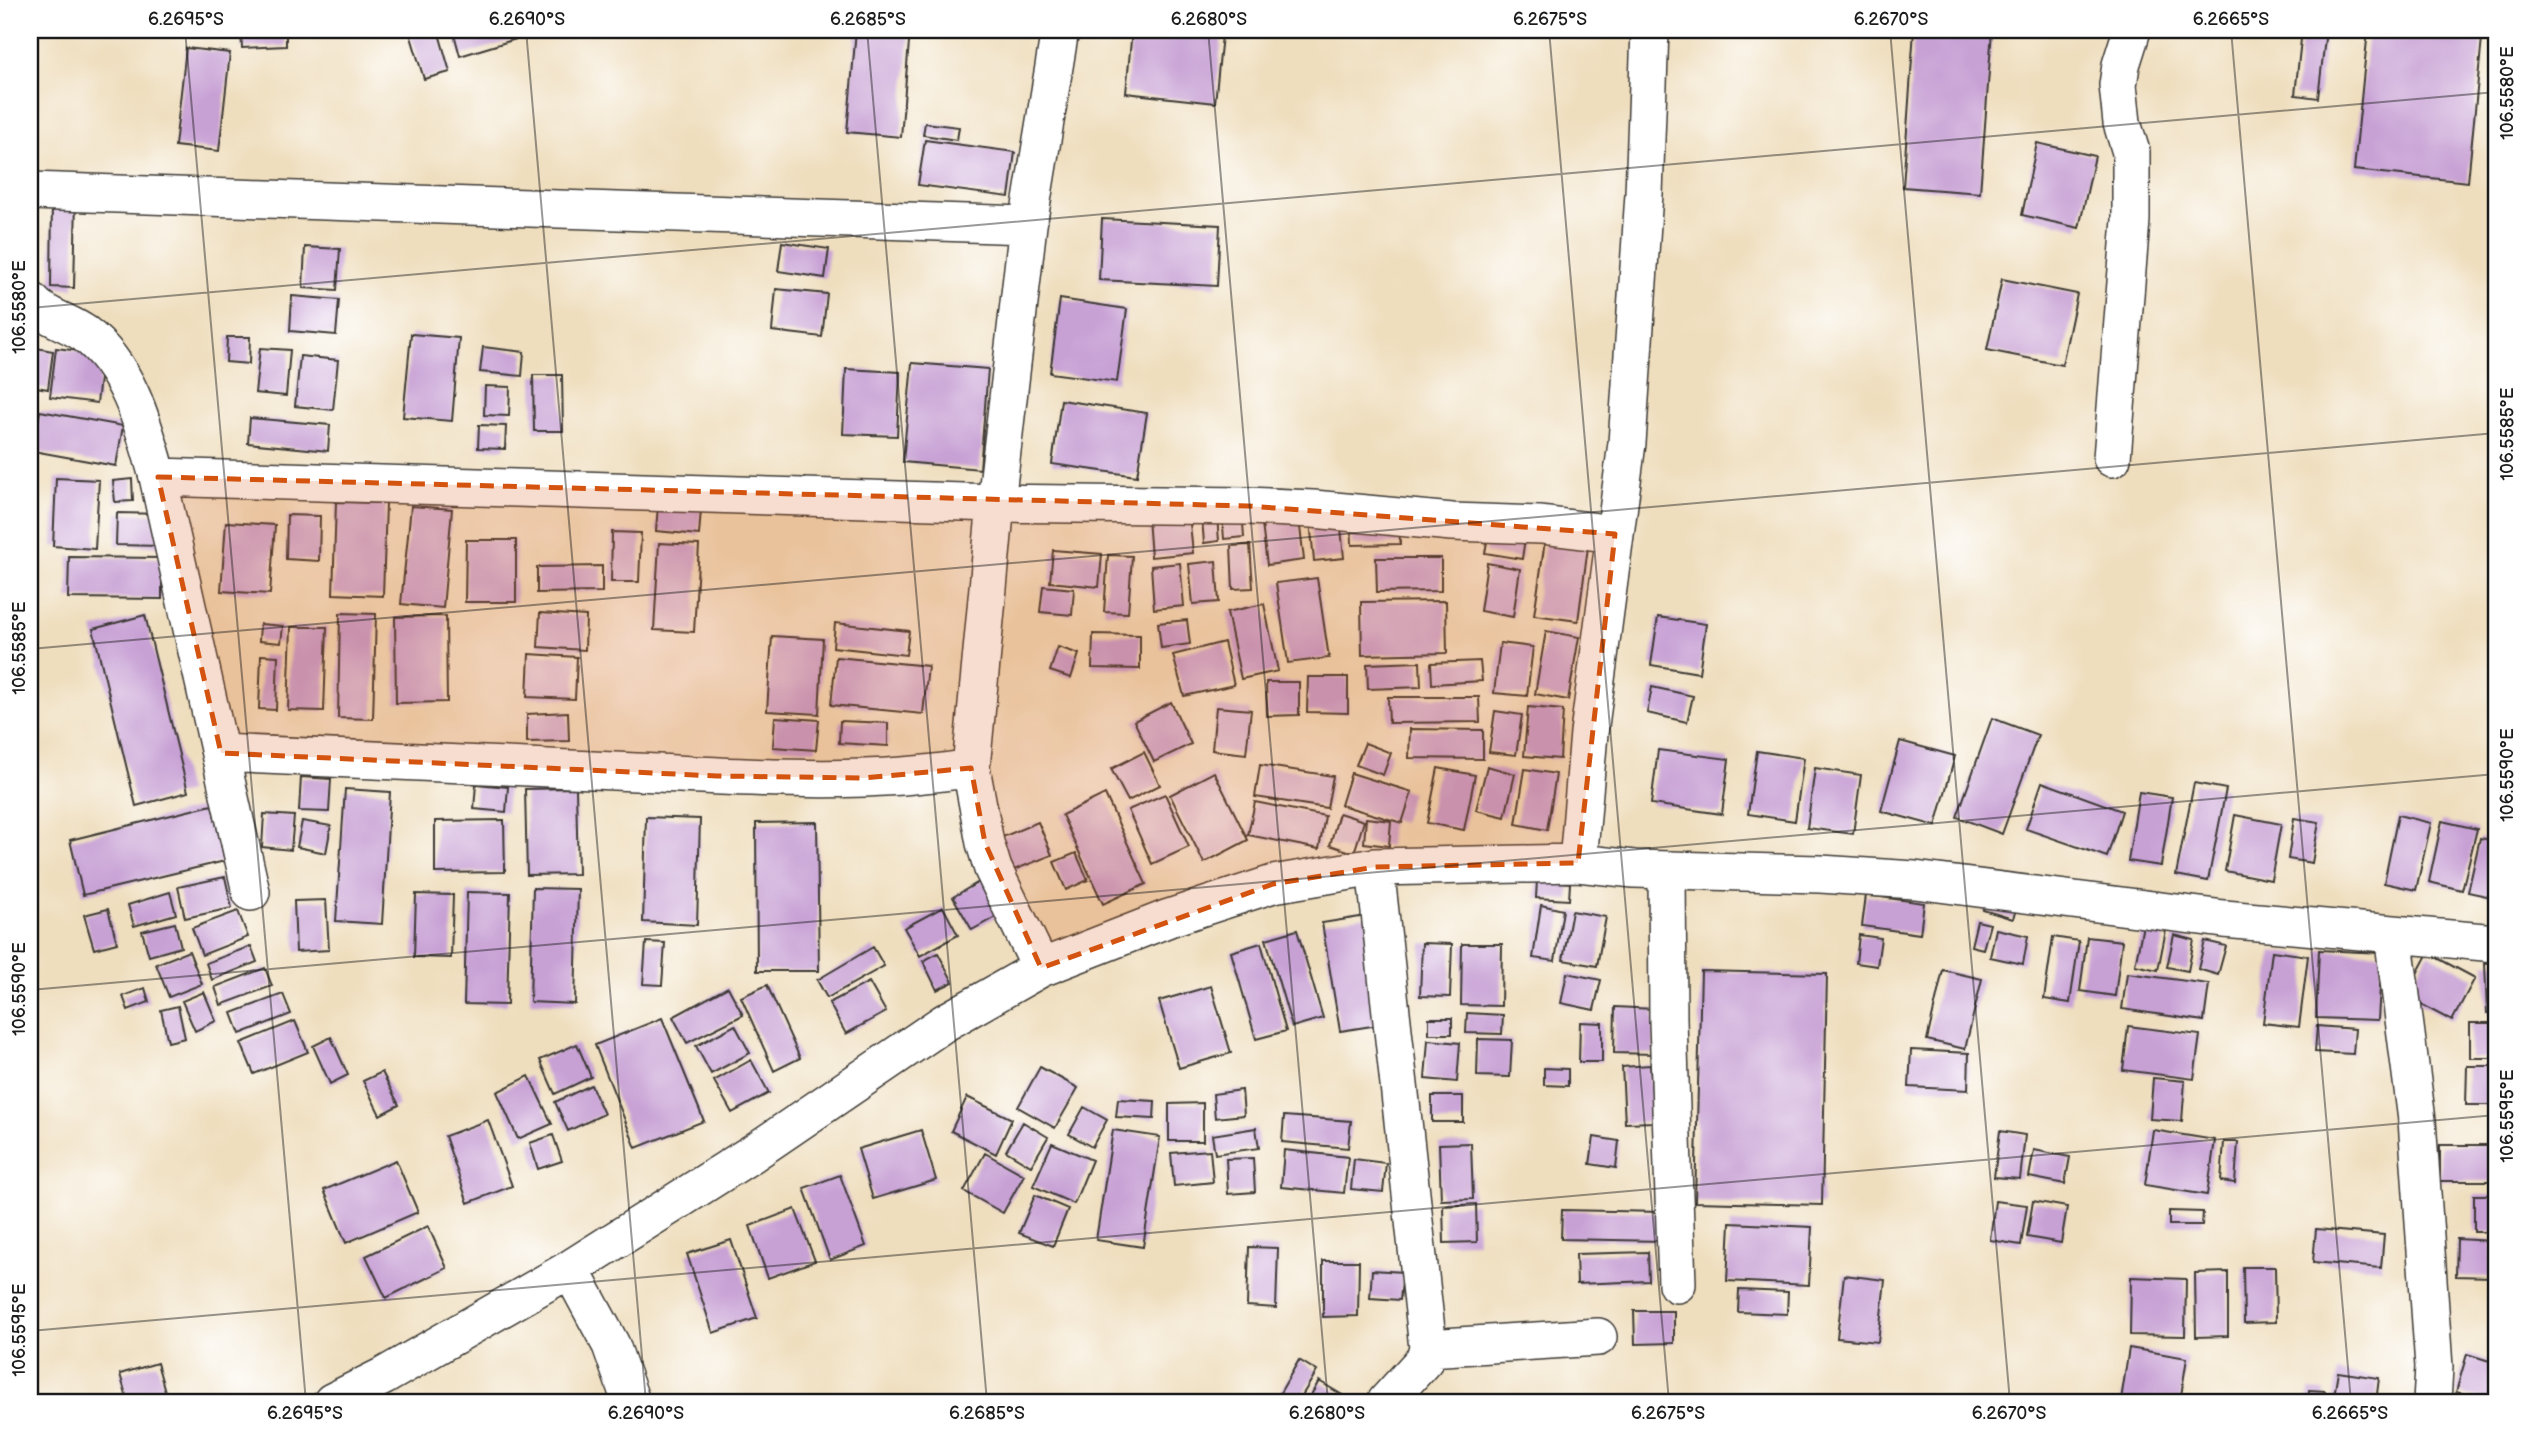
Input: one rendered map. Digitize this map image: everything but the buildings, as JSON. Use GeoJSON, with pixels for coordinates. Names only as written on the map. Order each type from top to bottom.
{"type":"FeatureCollection","features":[{"type":"Feature","properties":{"kind":"street"},"geometry":{"type":"LineString","coordinates":[[1041,968],[993,869],[971,768],[996,503],[1028,225],[1060,30]]}},
{"type":"Feature","properties":{"kind":"street"},"geometry":{"type":"LineString","coordinates":[[1578,863],[1589,733],[1627,443],[1644,194],[1650,30]]}},
{"type":"Feature","properties":{"kind":"street"},"geometry":{"type":"LineString","coordinates":[[2112,458],[2132,220],[2131,152],[2122,122],[2118,85],[2132,30]]}},
{"type":"Feature","properties":{"kind":"street"},"geometry":{"type":"LineString","coordinates":[[30,191],[1028,225]]}},
{"type":"Feature","properties":{"kind":"street"},"geometry":{"type":"LineString","coordinates":[[30,300],[38,310],[69,323],[86,335],[113,362],[146,433],[159,477],[251,892]]}},
{"type":"Feature","properties":{"kind":"street"},"geometry":{"type":"LineString","coordinates":[[159,477],[996,503],[1175,504],[1313,509],[1452,522],[1541,525],[1615,534]]}},
{"type":"Feature","properties":{"kind":"street"},"geometry":{"type":"LineString","coordinates":[[222,753],[730,776],[864,778],[919,775],[971,768]]}},
{"type":"Feature","properties":{"kind":"street"},"geometry":{"type":"LineString","coordinates":[[332,1402],[384,1376],[570,1269],[753,1153],[944,1023],[1041,968],[1169,918],[1273,884],[1375,867],[1578,863],[1634,869],[1820,874],[1915,880],[2224,919],[2496,943]]}},
{"type":"Feature","properties":{"kind":"street"},"geometry":{"type":"LineString","coordinates":[[1375,867],[1428,1348],[1425,1359],[1386,1402]]}},
{"type":"Feature","properties":{"kind":"street"},"geometry":{"type":"LineString","coordinates":[[1667,870],[1677,1284]]}},
{"type":"Feature","properties":{"kind":"street"},"geometry":{"type":"LineString","coordinates":[[2393,934],[2417,1120],[2434,1367],[2432,1402]]}},
{"type":"Feature","properties":{"kind":"street"},"geometry":{"type":"LineString","coordinates":[[570,1269],[611,1345],[631,1402]]}},
{"type":"Feature","properties":{"kind":"street"},"geometry":{"type":"LineString","coordinates":[[1428,1348],[1598,1337]]}},
{"type":"Feature","properties":{"kind":"highlighted area"},"geometry":{"type":"Polygon","coordinates":[[[158,477],[1248,506],[1615,534],[1578,863],[1375,867],[1273,884],[1041,968],[985,843],[971,768],[864,778],[717,776],[221,753],[158,477]]]}}]}
